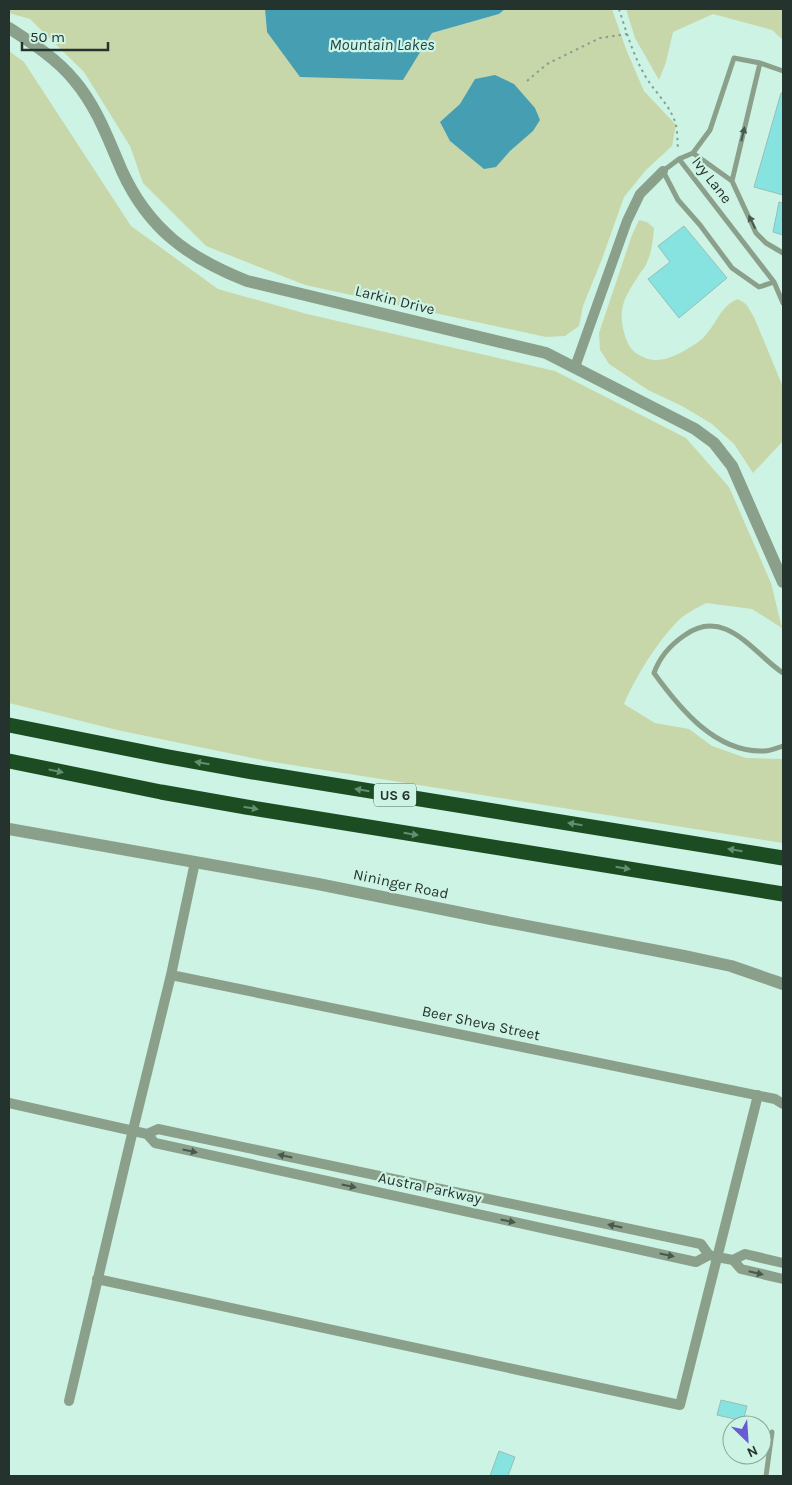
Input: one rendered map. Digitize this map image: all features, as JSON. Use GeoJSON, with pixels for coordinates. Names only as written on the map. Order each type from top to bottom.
{"type":"FeatureCollection","features":[{"type":"Feature","properties":{"kind":"highway","name":"US 6"},"geometry":{"type":"LineString","coordinates":[[9,725],[160,756],[263,774],[783,858]]}},
{"type":"Feature","properties":{"kind":"highway","name":"US 6"},"geometry":{"type":"LineString","coordinates":[[9,761],[246,807],[783,894]]}},
{"type":"Feature","properties":{"kind":"street","name":"Larkin Drive"},"geometry":{"type":"LineString","coordinates":[[9,28],[50,56],[74,79],[101,120],[134,194],[149,215],[172,239],[193,256],[247,281],[546,352],[695,429],[714,443],[732,466],[783,582]]}},
{"type":"Feature","properties":{"kind":"street"},"geometry":{"type":"LineString","coordinates":[[575,367],[627,221],[640,194],[662,171]]}},
{"type":"Feature","properties":{"kind":"street","name":"Nininger Road"},"geometry":{"type":"LineString","coordinates":[[9,829],[318,884],[684,956],[731,966],[783,984]]}},
{"type":"Feature","properties":{"kind":"street"},"geometry":{"type":"LineString","coordinates":[[69,1401],[132,1130],[171,975],[195,862]]}},
{"type":"Feature","properties":{"kind":"street","name":"Beer Sheva Street"},"geometry":{"type":"LineString","coordinates":[[171,975],[758,1095],[775,1099],[783,1104]]}},
{"type":"Feature","properties":{"kind":"street"},"geometry":{"type":"LineString","coordinates":[[98,1279],[680,1405],[713,1256],[758,1095]]}},
{"type":"Feature","properties":{"kind":"street","name":"Austra Parkway"},"geometry":{"type":"LineString","coordinates":[[9,1103],[147,1134],[155,1143],[696,1262],[713,1256],[734,1260],[745,1254],[783,1263]]}},
{"type":"Feature","properties":{"kind":"street","name":"Austra Parkway"},"geometry":{"type":"LineString","coordinates":[[147,1134],[158,1129],[701,1244],[713,1256]]}},
{"type":"Feature","properties":{"kind":"street","name":"Austra Parkway"},"geometry":{"type":"LineString","coordinates":[[734,1260],[741,1269],[783,1279]]}},
{"type":"Feature","properties":{"kind":"lane"},"geometry":{"type":"LineString","coordinates":[[774,282],[759,287],[732,268],[700,225],[678,200],[662,171],[679,159],[693,153],[710,130],[734,58],[760,63],[783,71]]}},
{"type":"Feature","properties":{"kind":"lane"},"geometry":{"type":"LineString","coordinates":[[732,181],[760,63]]}},
{"type":"Feature","properties":{"kind":"lane"},"geometry":{"type":"LineString","coordinates":[[693,153],[732,181],[756,233],[766,243],[783,254]]}},
{"type":"Feature","properties":{"kind":"lane","name":"Ivy Lane"},"geometry":{"type":"LineString","coordinates":[[679,159],[774,282],[783,303]]}},
{"type":"Feature","properties":{"kind":"lane"},"geometry":{"type":"LineString","coordinates":[[783,673],[747,642],[729,630],[701,626],[690,631],[672,644],[659,660],[654,673],[667,692],[706,732],[736,748],[764,751],[783,746]]}},
{"type":"Feature","properties":{"kind":"path","name":"Ivy Lane"},"geometry":{"type":"LineString","coordinates":[[620,9],[627,34],[643,72],[675,120],[679,159]]}},
{"type":"Feature","properties":{"kind":"path"},"geometry":{"type":"LineString","coordinates":[[527,81],[547,64],[600,38],[627,34]]}},
{"type":"Feature","properties":{"kind":"green space"},"geometry":{"type":"Polygon","coordinates":[[[9,9],[265,9],[267,32],[403,79],[432,33],[499,14],[505,9],[612,9],[644,91],[676,125],[672,146],[646,170],[624,197],[583,306],[579,326],[565,336],[546,337],[305,285],[206,246],[143,183],[130,146],[84,72],[30,19],[9,13],[9,9]]]}},
{"type":"Feature","properties":{"kind":"green space"},"geometry":{"type":"Polygon","coordinates":[[[626,9],[783,9],[783,40],[772,30],[713,14],[673,32],[666,62],[659,80],[635,38],[626,9]]]}},
{"type":"Feature","properties":{"kind":"green space"},"geometry":{"type":"Polygon","coordinates":[[[9,51],[24,62],[131,226],[218,289],[307,314],[555,371],[686,438],[729,487],[771,583],[782,628],[752,609],[706,603],[683,616],[669,630],[647,661],[624,704],[655,723],[689,729],[712,746],[746,758],[783,759],[783,843],[267,761],[117,730],[9,703],[9,51]]]}},
{"type":"Feature","properties":{"kind":"green space"},"geometry":{"type":"Polygon","coordinates":[[[639,220],[647,222],[654,228],[652,246],[646,266],[623,304],[622,318],[625,336],[635,352],[648,359],[656,360],[677,354],[703,338],[726,307],[738,299],[746,304],[754,317],[783,387],[783,441],[753,473],[734,444],[712,424],[682,406],[648,390],[609,364],[600,350],[599,333],[632,235],[639,220]]]}},
{"type":"Feature","properties":{"kind":"water","name":"Mountain Lakes"},"geometry":{"type":"Polygon","coordinates":[[[265,9],[505,9],[499,14],[432,33],[403,80],[300,77],[267,32],[265,9]]]}},
{"type":"Feature","properties":{"kind":"water"},"geometry":{"type":"Polygon","coordinates":[[[495,75],[514,84],[535,108],[540,120],[533,131],[510,151],[496,167],[484,169],[450,141],[440,122],[460,104],[475,79],[495,75]]]}},
{"type":"Feature","properties":{"kind":"building"},"geometry":{"type":"Polygon","coordinates":[[[781,93],[783,93],[783,195],[754,187],[781,93]]]}},
{"type":"Feature","properties":{"kind":"building"},"geometry":{"type":"Polygon","coordinates":[[[779,202],[783,203],[783,235],[773,232],[779,202]]]}},
{"type":"Feature","properties":{"kind":"building"},"geometry":{"type":"Polygon","coordinates":[[[684,226],[727,278],[679,318],[648,279],[670,262],[658,246],[684,226]]]}},
{"type":"Feature","properties":{"kind":"building"},"geometry":{"type":"Polygon","coordinates":[[[721,1400],[747,1406],[745,1415],[717,1415],[721,1400]]]}},
{"type":"Feature","properties":{"kind":"building"},"geometry":{"type":"Polygon","coordinates":[[[499,1451],[515,1457],[508,1476],[490,1476],[499,1451]]]}}]}
